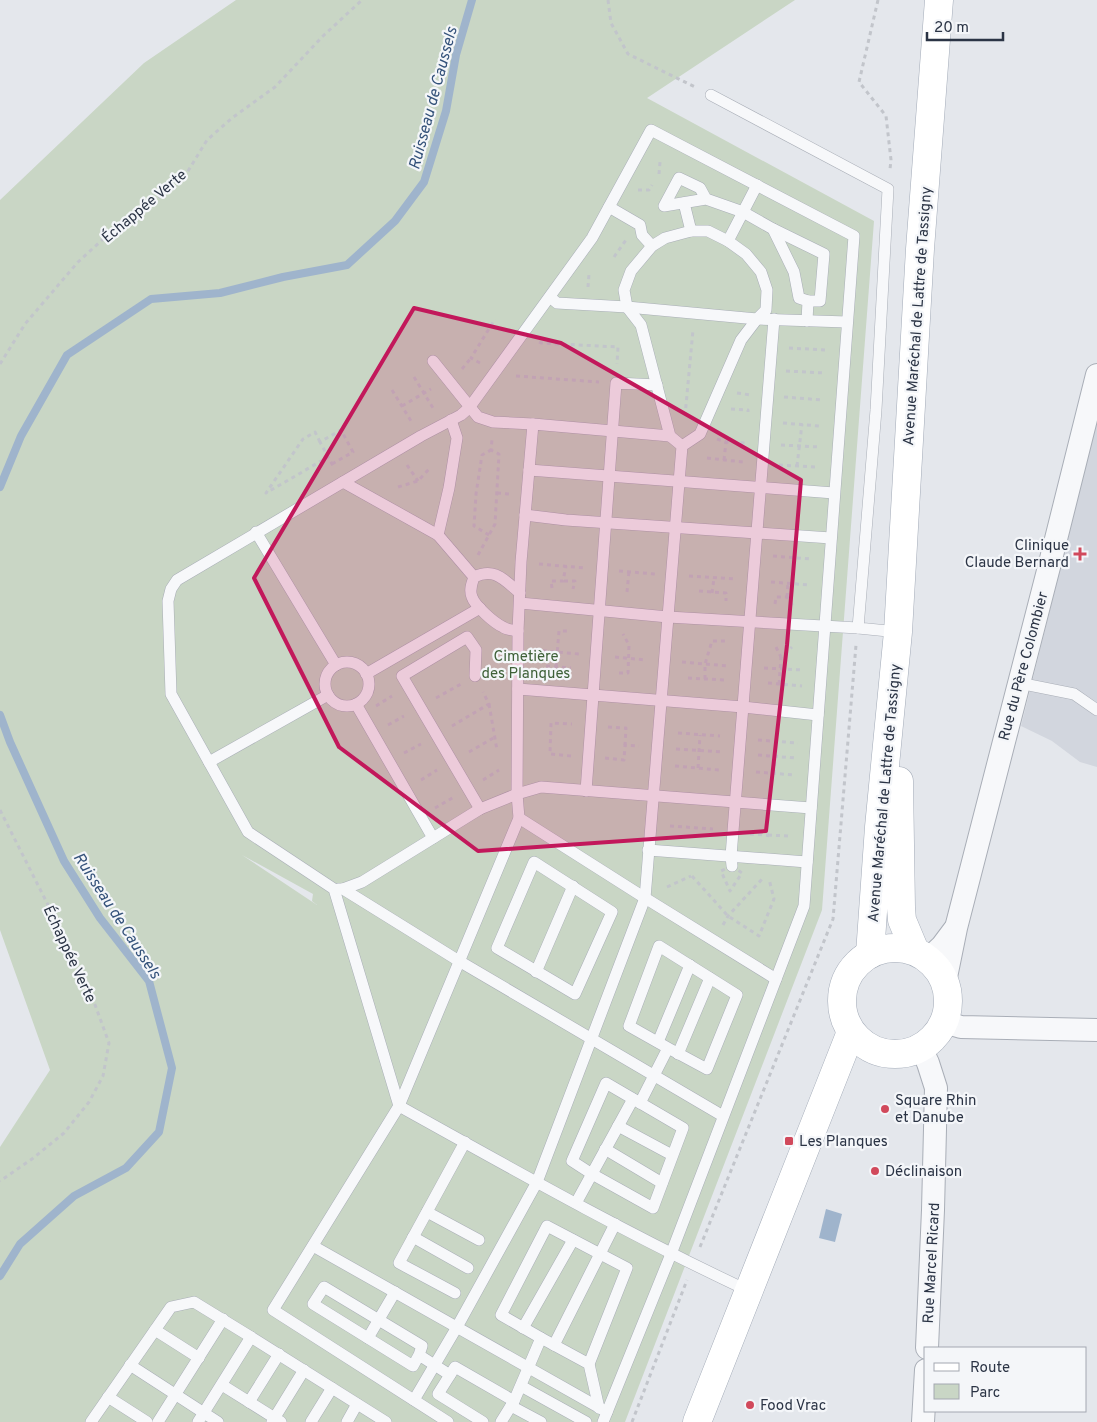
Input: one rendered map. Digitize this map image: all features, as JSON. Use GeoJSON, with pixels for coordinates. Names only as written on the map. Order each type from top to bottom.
{"type":"FeatureCollection","features":[{"type":"Feature","properties":{"kind":"main road","name":"Avenue Maréchal de Lattre de Tassigny"},"geometry":{"type":"LineString","coordinates":[[870,954],[879,827],[898,632],[920,249],[940,0]]}},
{"type":"Feature","properties":{"kind":"main road","name":"Avenue Maréchal de Lattre de Tassigny"},"geometry":{"type":"LineString","coordinates":[[898,632],[901,908],[902,920],[922,955]]}},
{"type":"Feature","properties":{"kind":"main road"},"geometry":{"type":"LineString","coordinates":[[885,948],[900,948],[922,955],[938,969],[945,982],[948,995],[948,1009],[944,1022],[935,1037],[914,1051],[891,1055],[876,1051],[862,1043],[851,1032],[843,1016],[842,998],[846,980],[856,965],[870,954],[885,948]]}},
{"type":"Feature","properties":{"kind":"main road"},"geometry":{"type":"LineString","coordinates":[[697,1422],[851,1032]]}},
{"type":"Feature","properties":{"kind":"main road"},"geometry":{"type":"LineString","coordinates":[[834,1076],[876,1051]]}},
{"type":"Feature","properties":{"kind":"street","name":"Rue du Père Colombier"},"geometry":{"type":"LineString","coordinates":[[945,982],[956,928],[1097,378]]}},
{"type":"Feature","properties":{"kind":"street","name":"Rue du Père Colombier"},"geometry":{"type":"LineString","coordinates":[[922,955],[942,946],[956,928]]}},
{"type":"Feature","properties":{"kind":"street"},"geometry":{"type":"LineString","coordinates":[[944,1022],[961,1027],[1097,1030]]}},
{"type":"Feature","properties":{"kind":"street","name":"Rue Marcel Ricard"},"geometry":{"type":"LineString","coordinates":[[914,1051],[936,1088],[927,1347]]}},
{"type":"Feature","properties":{"kind":"street"},"geometry":{"type":"LineString","coordinates":[[923,1422],[924,1405]]}},
{"type":"Feature","properties":{"kind":"lane"},"geometry":{"type":"LineString","coordinates":[[711,95],[888,189],[876,410],[858,628]]}},
{"type":"Feature","properties":{"kind":"lane"},"geometry":{"type":"LineString","coordinates":[[603,1414],[671,1254],[804,906],[854,236],[651,130],[592,238],[470,408],[177,580],[171,589],[168,601],[171,694],[248,832],[338,889],[723,1116]]}},
{"type":"Feature","properties":{"kind":"lane"},"geometry":{"type":"LineString","coordinates":[[706,199],[700,188],[679,178],[664,206],[706,199],[743,212],[824,254],[820,301],[799,298],[794,272],[773,229]]}},
{"type":"Feature","properties":{"kind":"lane"},"geometry":{"type":"LineString","coordinates":[[728,241],[756,185]]}},
{"type":"Feature","properties":{"kind":"lane"},"geometry":{"type":"LineString","coordinates":[[684,203],[690,231]]}},
{"type":"Feature","properties":{"kind":"lane"},"geometry":{"type":"LineString","coordinates":[[608,207],[640,225],[642,235],[652,246]]}},
{"type":"Feature","properties":{"kind":"lane"},"geometry":{"type":"LineString","coordinates":[[670,436],[641,325],[627,307],[624,290],[632,271],[652,246],[665,238],[690,231],[708,232],[728,241],[746,254],[760,272],[767,290],[766,310],[741,340],[700,434],[682,446]]}},
{"type":"Feature","properties":{"kind":"lane"},"geometry":{"type":"LineString","coordinates":[[550,297],[557,302],[757,319],[847,322]]}},
{"type":"Feature","properties":{"kind":"lane"},"geometry":{"type":"LineString","coordinates":[[807,320],[808,300]]}},
{"type":"Feature","properties":{"kind":"lane"},"geometry":{"type":"LineString","coordinates":[[731,861],[774,319]]}},
{"type":"Feature","properties":{"kind":"lane"},"geometry":{"type":"LineString","coordinates":[[433,360],[478,417],[493,422],[670,436],[682,446]]}},
{"type":"Feature","properties":{"kind":"lane"},"geometry":{"type":"LineString","coordinates":[[586,790],[616,383],[657,385]]}},
{"type":"Feature","properties":{"kind":"lane"},"geometry":{"type":"LineString","coordinates":[[438,535],[449,488],[457,438],[456,430],[451,420]]}},
{"type":"Feature","properties":{"kind":"lane"},"geometry":{"type":"LineString","coordinates":[[448,1422],[273,1310],[399,1106],[519,818],[517,794],[518,631],[533,424]]}},
{"type":"Feature","properties":{"kind":"lane"},"geometry":{"type":"LineString","coordinates":[[414,1400],[457,1327],[536,1182],[645,898],[682,446]]}},
{"type":"Feature","properties":{"kind":"lane"},"geometry":{"type":"LineString","coordinates":[[529,470],[834,493]]}},
{"type":"Feature","properties":{"kind":"lane"},"geometry":{"type":"LineString","coordinates":[[343,482],[438,535],[471,574],[470,587],[472,597],[480,608],[503,628],[518,631]]}},
{"type":"Feature","properties":{"kind":"lane"},"geometry":{"type":"LineString","coordinates":[[526,515],[566,520],[831,538]]}},
{"type":"Feature","properties":{"kind":"lane"},"geometry":{"type":"LineString","coordinates":[[256,532],[336,665]]}},
{"type":"Feature","properties":{"kind":"lane"},"geometry":{"type":"LineString","coordinates":[[471,574],[491,572],[504,580],[520,598],[599,612],[898,632]]}},
{"type":"Feature","properties":{"kind":"lane"},"geometry":{"type":"LineString","coordinates":[[366,674],[480,608]]}},
{"type":"Feature","properties":{"kind":"lane"},"geometry":{"type":"LineString","coordinates":[[475,676],[476,650],[467,637],[402,676],[480,809]]}},
{"type":"Feature","properties":{"kind":"lane"},"geometry":{"type":"LineString","coordinates":[[344,662],[353,663],[361,667],[366,674],[368,682],[367,691],[363,699],[356,704],[340,705],[328,695],[325,687],[326,678],[330,670],[336,665],[344,662]]}},
{"type":"Feature","properties":{"kind":"lane"},"geometry":{"type":"LineString","coordinates":[[1019,683],[1074,694],[1097,710]]}},
{"type":"Feature","properties":{"kind":"lane"},"geometry":{"type":"LineString","coordinates":[[518,689],[818,715]]}},
{"type":"Feature","properties":{"kind":"lane"},"geometry":{"type":"LineString","coordinates":[[209,762],[328,695]]}},
{"type":"Feature","properties":{"kind":"lane"},"geometry":{"type":"LineString","coordinates":[[356,704],[433,838]]}},
{"type":"Feature","properties":{"kind":"lane"},"geometry":{"type":"LineString","coordinates":[[338,889],[362,882],[480,809],[517,794],[541,787],[811,808]]}},
{"type":"Feature","properties":{"kind":"lane"},"geometry":{"type":"LineString","coordinates":[[519,818],[776,979]]}},
{"type":"Feature","properties":{"kind":"lane"},"geometry":{"type":"LineString","coordinates":[[648,850],[731,861],[766,859],[807,862]]}},
{"type":"Feature","properties":{"kind":"lane"},"geometry":{"type":"LineString","coordinates":[[534,862],[573,886],[612,912],[575,994],[497,948],[534,862]]}},
{"type":"Feature","properties":{"kind":"lane"},"geometry":{"type":"LineString","coordinates":[[536,972],[573,886]]}},
{"type":"Feature","properties":{"kind":"lane"},"geometry":{"type":"LineString","coordinates":[[338,889],[399,1106],[671,1254],[749,1291]]}},
{"type":"Feature","properties":{"kind":"lane"},"geometry":{"type":"LineString","coordinates":[[659,946],[690,965],[737,995],[707,1069],[629,1026],[659,946]]}},
{"type":"Feature","properties":{"kind":"lane"},"geometry":{"type":"LineString","coordinates":[[576,1203],[618,1126],[653,1076],[690,965]]}},
{"type":"Feature","properties":{"kind":"lane"},"geometry":{"type":"LineString","coordinates":[[678,1054],[710,978]]}},
{"type":"Feature","properties":{"kind":"lane"},"geometry":{"type":"LineString","coordinates":[[606,1083],[683,1128],[672,1155],[653,1208],[572,1161],[606,1083]]}},
{"type":"Feature","properties":{"kind":"lane"},"geometry":{"type":"LineString","coordinates":[[618,1126],[672,1155]]}},
{"type":"Feature","properties":{"kind":"lane"},"geometry":{"type":"LineString","coordinates":[[456,1293],[399,1263],[465,1142]]}},
{"type":"Feature","properties":{"kind":"lane"},"geometry":{"type":"LineString","coordinates":[[605,1149],[662,1183]]}},
{"type":"Feature","properties":{"kind":"lane"},"geometry":{"type":"LineString","coordinates":[[427,1212],[479,1240]]}},
{"type":"Feature","properties":{"kind":"lane"},"geometry":{"type":"LineString","coordinates":[[554,1345],[615,1224]]}},
{"type":"Feature","properties":{"kind":"lane"},"geometry":{"type":"LineString","coordinates":[[589,1364],[501,1315],[547,1226],[627,1268],[589,1364],[603,1414]]}},
{"type":"Feature","properties":{"kind":"lane"},"geometry":{"type":"LineString","coordinates":[[413,1237],[468,1268]]}},
{"type":"Feature","properties":{"kind":"lane"},"geometry":{"type":"LineString","coordinates":[[523,1328],[573,1240]]}},
{"type":"Feature","properties":{"kind":"lane"},"geometry":{"type":"LineString","coordinates":[[313,1246],[529,1368],[603,1414]]}},
{"type":"Feature","properties":{"kind":"lane"},"geometry":{"type":"LineString","coordinates":[[324,1287],[379,1320],[422,1346],[413,1366],[314,1304],[324,1287]]}},
{"type":"Feature","properties":{"kind":"lane"},"geometry":{"type":"LineString","coordinates":[[368,1338],[395,1292]]}},
{"type":"Feature","properties":{"kind":"lane"},"geometry":{"type":"LineString","coordinates":[[91,1422],[171,1307],[194,1302],[386,1422]]}},
{"type":"Feature","properties":{"kind":"lane"},"geometry":{"type":"LineString","coordinates":[[158,1422],[224,1319]]}},
{"type":"Feature","properties":{"kind":"lane"},"geometry":{"type":"LineString","coordinates":[[155,1330],[199,1358]]}},
{"type":"Feature","properties":{"kind":"lane"},"geometry":{"type":"LineString","coordinates":[[201,1418],[251,1336]]}},
{"type":"Feature","properties":{"kind":"lane"},"geometry":{"type":"LineString","coordinates":[[501,1422],[521,1386],[541,1338]]}},
{"type":"Feature","properties":{"kind":"lane"},"geometry":{"type":"LineString","coordinates":[[249,1402],[279,1354]]}},
{"type":"Feature","properties":{"kind":"lane"},"geometry":{"type":"LineString","coordinates":[[419,1355],[450,1375]]}},
{"type":"Feature","properties":{"kind":"lane"},"geometry":{"type":"LineString","coordinates":[[130,1365],[176,1395],[201,1418],[218,1422]]}},
{"type":"Feature","properties":{"kind":"lane"},"geometry":{"type":"LineString","coordinates":[[483,1422],[438,1394],[455,1367],[541,1422]]}},
{"type":"Feature","properties":{"kind":"lane"},"geometry":{"type":"LineString","coordinates":[[222,1385],[276,1421],[304,1370]]}},
{"type":"Feature","properties":{"kind":"lane"},"geometry":{"type":"LineString","coordinates":[[521,1386],[586,1422]]}},
{"type":"Feature","properties":{"kind":"lane"},"geometry":{"type":"LineString","coordinates":[[311,1422],[332,1388]]}},
{"type":"Feature","properties":{"kind":"lane"},"geometry":{"type":"LineString","coordinates":[[108,1397],[147,1422]]}},
{"type":"Feature","properties":{"kind":"lane"},"geometry":{"type":"LineString","coordinates":[[347,1422],[357,1404]]}},
{"type":"Feature","properties":{"kind":"path","name":"Échappée Verte"},"geometry":{"type":"LineString","coordinates":[[0,364],[25,324],[78,262],[126,218],[158,198],[185,176],[207,140],[232,118],[275,87],[323,36],[362,0]]}},
{"type":"Feature","properties":{"kind":"path"},"geometry":{"type":"LineString","coordinates":[[608,0],[611,23],[628,54],[711,95]]}},
{"type":"Feature","properties":{"kind":"path"},"geometry":{"type":"LineString","coordinates":[[878,0],[859,82],[886,116],[891,160],[888,189]]}},
{"type":"Feature","properties":{"kind":"path"},"geometry":{"type":"LineString","coordinates":[[682,446],[694,313]]}},
{"type":"Feature","properties":{"kind":"path"},"geometry":{"type":"LineString","coordinates":[[495,319],[470,358],[495,372],[503,375],[616,383],[618,347],[541,343],[524,333]]}},
{"type":"Feature","properties":{"kind":"path"},"geometry":{"type":"LineString","coordinates":[[825,368],[825,373],[786,371],[787,348],[827,350],[826,356]]}},
{"type":"Feature","properties":{"kind":"path"},"geometry":{"type":"LineString","coordinates":[[770,358],[786,360]]}},
{"type":"Feature","properties":{"kind":"path"},"geometry":{"type":"LineString","coordinates":[[414,377],[435,411]]}},
{"type":"Feature","properties":{"kind":"path"},"geometry":{"type":"LineString","coordinates":[[392,390],[421,436]]}},
{"type":"Feature","properties":{"kind":"path"},"geometry":{"type":"LineString","coordinates":[[712,407],[748,410],[749,420]]}},
{"type":"Feature","properties":{"kind":"path"},"geometry":{"type":"LineString","coordinates":[[491,450],[493,422]]}},
{"type":"Feature","properties":{"kind":"path"},"geometry":{"type":"LineString","coordinates":[[780,422],[819,426]]}},
{"type":"Feature","properties":{"kind":"path"},"geometry":{"type":"LineString","coordinates":[[797,466],[802,424]]}},
{"type":"Feature","properties":{"kind":"path"},"geometry":{"type":"LineString","coordinates":[[320,442],[341,430],[353,452],[332,464]]}},
{"type":"Feature","properties":{"kind":"path"},"geometry":{"type":"LineString","coordinates":[[328,457],[266,493],[303,439],[315,432],[343,482]]}},
{"type":"Feature","properties":{"kind":"path"},"geometry":{"type":"LineString","coordinates":[[724,460],[726,442]]}},
{"type":"Feature","properties":{"kind":"path"},"geometry":{"type":"LineString","coordinates":[[489,535],[474,526],[476,494],[482,455],[491,450]]}},
{"type":"Feature","properties":{"kind":"path"},"geometry":{"type":"LineString","coordinates":[[471,574],[495,524],[499,454],[491,450]]}},
{"type":"Feature","properties":{"kind":"path"},"geometry":{"type":"LineString","coordinates":[[707,458],[743,462]]}},
{"type":"Feature","properties":{"kind":"path"},"geometry":{"type":"LineString","coordinates":[[776,464],[816,467]]}},
{"type":"Feature","properties":{"kind":"path"},"geometry":{"type":"LineString","coordinates":[[398,487],[418,481],[430,468]]}},
{"type":"Feature","properties":{"kind":"path"},"geometry":{"type":"LineString","coordinates":[[770,556],[811,560]]}},
{"type":"Feature","properties":{"kind":"path"},"geometry":{"type":"LineString","coordinates":[[564,581],[566,566]]}},
{"type":"Feature","properties":{"kind":"path"},"geometry":{"type":"LineString","coordinates":[[627,592],[629,571]]}},
{"type":"Feature","properties":{"kind":"path"},"geometry":{"type":"LineString","coordinates":[[712,593],[714,578]]}},
{"type":"Feature","properties":{"kind":"path"},"geometry":{"type":"LineString","coordinates":[[553,590],[551,581],[576,581],[573,589]]}},
{"type":"Feature","properties":{"kind":"path"},"geometry":{"type":"LineString","coordinates":[[788,583],[787,597],[795,608]]}},
{"type":"Feature","properties":{"kind":"path"},"geometry":{"type":"LineString","coordinates":[[699,592],[726,593],[726,602]]}},
{"type":"Feature","properties":{"kind":"path"},"geometry":{"type":"LineString","coordinates":[[775,604],[776,597],[787,597]]}},
{"type":"Feature","properties":{"kind":"path"},"geometry":{"type":"LineString","coordinates":[[556,667],[559,631],[570,631]]}},
{"type":"Feature","properties":{"kind":"path"},"geometry":{"type":"LineString","coordinates":[[620,673],[628,673],[630,645],[623,634]]}},
{"type":"Feature","properties":{"kind":"path"},"geometry":{"type":"LineString","coordinates":[[705,679],[705,664],[712,641],[727,641]]}},
{"type":"Feature","properties":{"kind":"path"},"geometry":{"type":"LineString","coordinates":[[776,647],[781,658],[779,684]]}},
{"type":"Feature","properties":{"kind":"path"},"geometry":{"type":"LineString","coordinates":[[781,658],[792,647]]}},
{"type":"Feature","properties":{"kind":"path"},"geometry":{"type":"LineString","coordinates":[[546,666],[571,668]]}},
{"type":"Feature","properties":{"kind":"path"},"geometry":{"type":"LineString","coordinates":[[475,676],[489,704],[495,737]]}},
{"type":"Feature","properties":{"kind":"path"},"geometry":{"type":"LineString","coordinates":[[688,678],[724,680]]}},
{"type":"Feature","properties":{"kind":"path"},"geometry":{"type":"LineString","coordinates":[[768,683],[802,686]]}},
{"type":"Feature","properties":{"kind":"path"},"geometry":{"type":"LineString","coordinates":[[404,753],[489,704]]}},
{"type":"Feature","properties":{"kind":"path"},"geometry":{"type":"LineString","coordinates":[[678,733],[720,736]]}},
{"type":"Feature","properties":{"kind":"path"},"geometry":{"type":"LineString","coordinates":[[698,768],[700,735]]}},
{"type":"Feature","properties":{"kind":"path"},"geometry":{"type":"LineString","coordinates":[[753,740],[798,743]]}},
{"type":"Feature","properties":{"kind":"path"},"geometry":{"type":"LineString","coordinates":[[774,774],[776,742]]}},
{"type":"Feature","properties":{"kind":"path"},"geometry":{"type":"LineString","coordinates":[[675,766],[722,770]]}},
{"type":"Feature","properties":{"kind":"path"},"geometry":{"type":"LineString","coordinates":[[752,772],[795,775]]}},
{"type":"Feature","properties":{"kind":"path","name":"Échappée Verte"},"geometry":{"type":"LineString","coordinates":[[0,810],[86,980],[109,1043],[103,1076],[89,1102],[64,1133],[32,1159],[0,1181]]}},
{"type":"Feature","properties":{"kind":"path"},"geometry":{"type":"LineString","coordinates":[[670,826],[713,829]]}},
{"type":"Feature","properties":{"kind":"path"},"geometry":{"type":"LineString","coordinates":[[750,834],[788,836]]}},
{"type":"Feature","properties":{"kind":"path"},"geometry":{"type":"LineString","coordinates":[[766,859],[768,835]]}},
{"type":"Feature","properties":{"kind":"path"},"geometry":{"type":"LineString","coordinates":[[692,876],[728,916],[759,936],[774,899],[770,879],[763,878],[728,916],[712,940]]}},
{"type":"Feature","properties":{"kind":"path"},"geometry":{"type":"LineString","coordinates":[[632,1422],[693,1265]]}},
{"type":"Feature","properties":{"kind":"highlighted area"},"geometry":{"type":"Polygon","coordinates":[[[414,308],[561,343],[801,480],[787,645],[766,831],[478,851],[339,747],[254,578],[414,308]]]}},
{"type":"Feature","properties":{"kind":"shaded area","name":"Clinique Claude Bernard"},"geometry":{"type":"Polygon","coordinates":[[[1097,422],[1097,767],[1080,762],[1052,741],[1021,726],[1097,422]]]}},
{"type":"Feature","properties":{"kind":"green space","name":"Cimetière des Planques"},"geometry":{"type":"Polygon","coordinates":[[[236,0],[795,0],[647,98],[874,221],[822,910],[625,1422],[0,1422],[0,1147],[50,1070],[0,930],[0,200],[144,63],[236,0]],[[242,855],[317,905],[312,901],[313,894],[242,855]]]}},
{"type":"Feature","properties":{"kind":"water"},"geometry":{"type":"Polygon","coordinates":[[[826,1209],[842,1214],[835,1242],[819,1238],[826,1209]]]}},
{"type":"Feature","properties":{"kind":"waterway","name":"Ruisseau de Caussels"},"geometry":{"type":"LineString","coordinates":[[0,487],[21,436],[67,355],[151,299],[220,293],[283,277],[347,265],[395,221],[424,182],[446,111],[456,55],[472,0]]}},
{"type":"Feature","properties":{"kind":"waterway","name":"Ruisseau de Caussels"},"geometry":{"type":"LineString","coordinates":[[0,715],[10,742],[64,861],[100,918],[149,981],[172,1068],[159,1132],[126,1168],[74,1196],[20,1244],[0,1276]]}},
{"type":"Feature","properties":{"kind":"place","name":"Clinique Claude Bernard"},"geometry":{"type":"Point","coordinates":[1080,554]}},
{"type":"Feature","properties":{"kind":"place","name":"Square Rhin et Danube"},"geometry":{"type":"Point","coordinates":[885,1109]}},
{"type":"Feature","properties":{"kind":"place","name":"Les Planques"},"geometry":{"type":"Point","coordinates":[789,1141]}},
{"type":"Feature","properties":{"kind":"place","name":"Déclinaison"},"geometry":{"type":"Point","coordinates":[875,1171]}},
{"type":"Feature","properties":{"kind":"place","name":"Food Vrac"},"geometry":{"type":"Point","coordinates":[750,1405]}}]}
